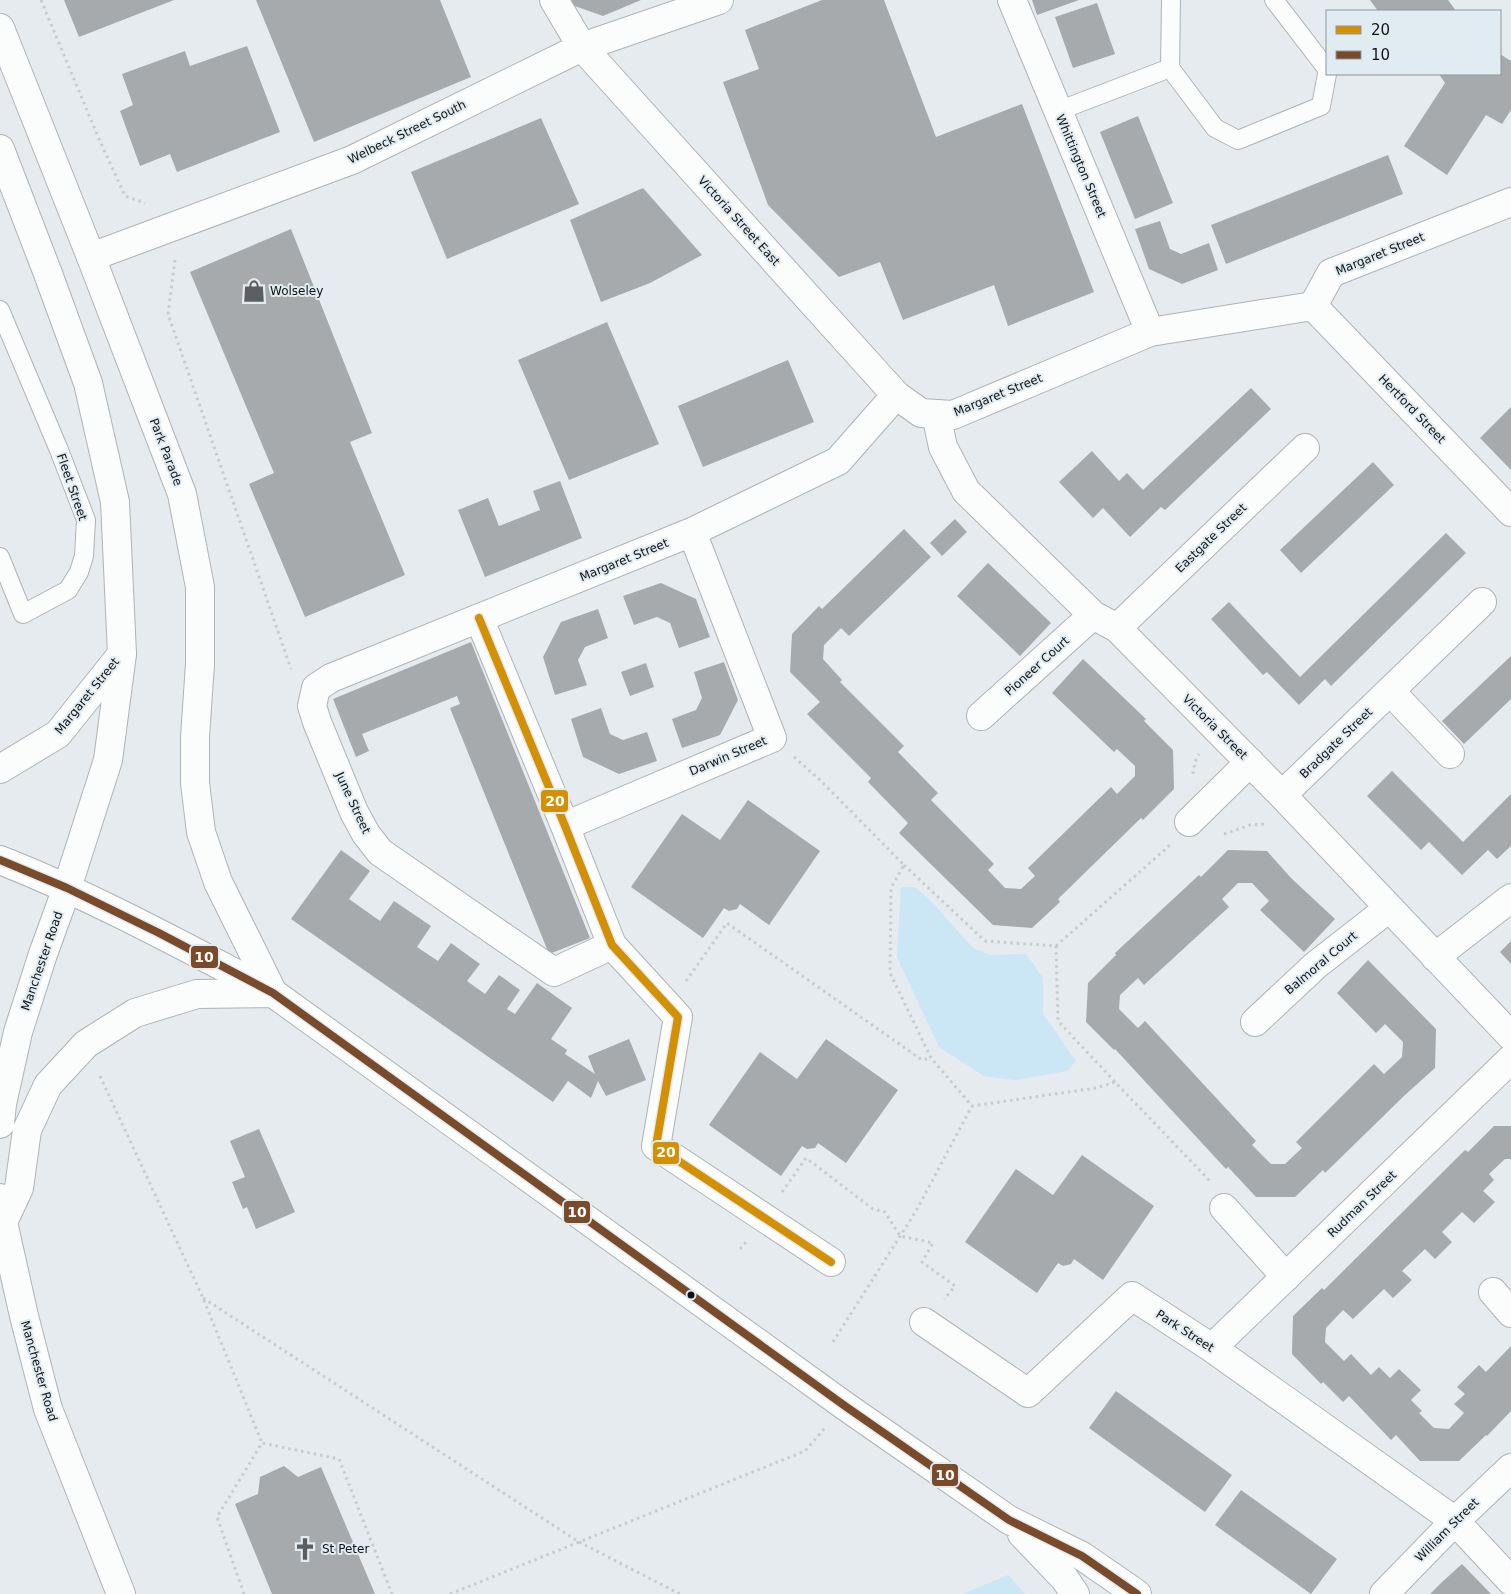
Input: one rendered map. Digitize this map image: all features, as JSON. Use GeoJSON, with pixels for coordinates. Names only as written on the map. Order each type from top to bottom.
{"type":"FeatureCollection","features":[{"type":"Feature","properties":{"kind":"main road","name":"Victoria Street East"},"geometry":{"type":"LineString","coordinates":[[554,0],[582,47],[896,395]]}},
{"type":"Feature","properties":{"kind":"main road","name":"Welbeck Street South"},"geometry":{"type":"LineString","coordinates":[[91,257],[352,160],[582,47],[720,0]]}},
{"type":"Feature","properties":{"kind":"main road","name":"Whittington Street"},"geometry":{"type":"LineString","coordinates":[[1012,0],[1150,332]]}},
{"type":"Feature","properties":{"kind":"main road","name":"Park Parade"},"geometry":{"type":"LineString","coordinates":[[0,28],[182,494],[200,587],[200,664],[195,737],[195,783],[201,832],[225,898],[273,993]]}},
{"type":"Feature","properties":{"kind":"main road"},"geometry":{"type":"LineString","coordinates":[[0,149],[88,383],[114,502],[122,654],[108,760],[67,888]]}},
{"type":"Feature","properties":{"kind":"main road","name":"Margaret Street"},"geometry":{"type":"LineString","coordinates":[[479,618],[692,532],[838,461],[896,395],[921,413],[953,415],[1150,332],[1313,306],[1331,273],[1511,202]]}},
{"type":"Feature","properties":{"kind":"main road","name":"Hertford Street"},"geometry":{"type":"LineString","coordinates":[[1313,306],[1511,512]]}},
{"type":"Feature","properties":{"kind":"main road","name":"Victoria Street"},"geometry":{"type":"LineString","coordinates":[[936,414],[943,447],[966,491],[1093,615],[1117,628],[1282,795],[1511,1036]]}},
{"type":"Feature","properties":{"kind":"main road","name":"Eastgate Street"},"geometry":{"type":"LineString","coordinates":[[1117,628],[1305,448]]}},
{"type":"Feature","properties":{"kind":"main road","name":"Darwin Street"},"geometry":{"type":"LineString","coordinates":[[565,826],[772,738],[692,532]]}},
{"type":"Feature","properties":{"kind":"main road","name":"Bradgate Street"},"geometry":{"type":"LineString","coordinates":[[1282,795],[1482,602]]}},
{"type":"Feature","properties":{"kind":"main road","name":"Pioneer Court"},"geometry":{"type":"LineString","coordinates":[[981,716],[1093,615]]}},
{"type":"Feature","properties":{"kind":"main road"},"geometry":{"type":"LineString","coordinates":[[316,688],[331,678],[479,618],[612,944],[678,1017],[656,1146],[832,1262]]}},
{"type":"Feature","properties":{"kind":"main road","name":"Margaret Street"},"geometry":{"type":"LineString","coordinates":[[0,769],[58,734],[122,654]]}},
{"type":"Feature","properties":{"kind":"main road","name":"June Street"},"geometry":{"type":"LineString","coordinates":[[316,688],[312,706],[317,722],[354,812],[366,834],[380,852],[554,972],[612,944]]}},
{"type":"Feature","properties":{"kind":"main road"},"geometry":{"type":"LineString","coordinates":[[1390,691],[1450,754]]}},
{"type":"Feature","properties":{"kind":"main road"},"geometry":{"type":"LineString","coordinates":[[1178,829],[1250,762]]}},
{"type":"Feature","properties":{"kind":"main road"},"geometry":{"type":"LineString","coordinates":[[0,860],[67,888],[159,933],[273,993],[845,1406],[1009,1520],[1082,1556],[1137,1594]]}},
{"type":"Feature","properties":{"kind":"main road","name":"Manchester Road"},"geometry":{"type":"LineString","coordinates":[[0,1124],[2,1104],[18,1032],[42,954],[67,888]]}},
{"type":"Feature","properties":{"kind":"main road"},"geometry":{"type":"LineString","coordinates":[[1435,956],[1511,898]]}},
{"type":"Feature","properties":{"kind":"main road","name":"Balmoral Court"},"geometry":{"type":"LineString","coordinates":[[1256,1022],[1316,965],[1389,908]]}},
{"type":"Feature","properties":{"kind":"main road"},"geometry":{"type":"LineString","coordinates":[[1,1212],[19,1188],[27,1130],[48,1085],[86,1044],[135,1013],[197,994],[273,993]]}},
{"type":"Feature","properties":{"kind":"main road","name":"Rudman Street"},"geometry":{"type":"LineString","coordinates":[[1212,1348],[1511,1059]]}},
{"type":"Feature","properties":{"kind":"main road"},"geometry":{"type":"LineString","coordinates":[[1224,1208],[1286,1277]]}},
{"type":"Feature","properties":{"kind":"main road","name":"Manchester Road"},"geometry":{"type":"LineString","coordinates":[[1,1212],[24,1316],[48,1409],[121,1594]]}},
{"type":"Feature","properties":{"kind":"main road"},"geometry":{"type":"LineString","coordinates":[[1492,1292],[1511,1313]]}},
{"type":"Feature","properties":{"kind":"main road","name":"Park Street"},"geometry":{"type":"LineString","coordinates":[[924,1322],[1028,1393],[1132,1296],[1212,1348],[1455,1521],[1511,1581]]}},
{"type":"Feature","properties":{"kind":"main road","name":"William Street"},"geometry":{"type":"LineString","coordinates":[[1384,1594],[1455,1521],[1511,1468]]}},
{"type":"Feature","properties":{"kind":"main road"},"geometry":{"type":"LineString","coordinates":[[1009,1520],[1065,1579],[1075,1594]]}},
{"type":"Feature","properties":{"kind":"lane"},"geometry":{"type":"LineString","coordinates":[[1171,0],[1170,68],[1215,128],[1238,140],[1321,106],[1327,75]]}},
{"type":"Feature","properties":{"kind":"lane"},"geometry":{"type":"LineString","coordinates":[[1274,0],[1326,69]]}},
{"type":"Feature","properties":{"kind":"lane"},"geometry":{"type":"LineString","coordinates":[[1058,111],[1170,68]]}},
{"type":"Feature","properties":{"kind":"lane","name":"Fleet Street"},"geometry":{"type":"LineString","coordinates":[[0,310],[86,520],[86,538],[84,556],[79,572],[68,590],[23,614],[0,557]]}},
{"type":"Feature","properties":{"kind":"path"},"geometry":{"type":"LineString","coordinates":[[40,0],[98,139],[125,196],[164,210],[175,262],[168,314],[291,669],[316,688]]}},
{"type":"Feature","properties":{"kind":"path"},"geometry":{"type":"LineString","coordinates":[[1192,777],[1195,762],[1214,726]]}},
{"type":"Feature","properties":{"kind":"path"},"geometry":{"type":"LineString","coordinates":[[772,738],[819,779],[904,865],[985,941],[1056,946],[1170,844],[1178,829]]}},
{"type":"Feature","properties":{"kind":"path"},"geometry":{"type":"LineString","coordinates":[[1222,834],[1250,825],[1307,821]]}},
{"type":"Feature","properties":{"kind":"path"},"geometry":{"type":"LineString","coordinates":[[1170,844],[1178,848]]}},
{"type":"Feature","properties":{"kind":"path"},"geometry":{"type":"LineString","coordinates":[[904,865],[891,888],[890,973],[931,1058],[972,1106]]}},
{"type":"Feature","properties":{"kind":"path"},"geometry":{"type":"LineString","coordinates":[[669,1007],[726,923],[922,1060],[931,1058]]}},
{"type":"Feature","properties":{"kind":"path"},"geometry":{"type":"LineString","coordinates":[[1056,946],[1058,1021],[1215,1187],[1224,1208]]}},
{"type":"Feature","properties":{"kind":"path"},"geometry":{"type":"LineString","coordinates":[[86,1044],[203,1298],[262,1444]]}},
{"type":"Feature","properties":{"kind":"path"},"geometry":{"type":"LineString","coordinates":[[972,1106],[1096,1088],[1115,1082]]}},
{"type":"Feature","properties":{"kind":"path"},"geometry":{"type":"LineString","coordinates":[[833,1342],[916,1211],[972,1106]]}},
{"type":"Feature","properties":{"kind":"path"},"geometry":{"type":"LineString","coordinates":[[740,1249],[806,1158],[873,1209],[886,1212],[900,1236],[933,1243],[922,1262],[955,1286],[924,1322]]}},
{"type":"Feature","properties":{"kind":"path"},"geometry":{"type":"LineString","coordinates":[[203,1298],[578,1542],[680,1594]]}},
{"type":"Feature","properties":{"kind":"path"},"geometry":{"type":"LineString","coordinates":[[450,1594],[805,1451],[845,1406]]}},
{"type":"Feature","properties":{"kind":"path"},"geometry":{"type":"LineString","coordinates":[[244,1594],[217,1517],[262,1444]]}},
{"type":"Feature","properties":{"kind":"path"},"geometry":{"type":"LineString","coordinates":[[262,1444],[339,1459],[392,1594]]}},
{"type":"Feature","properties":{"kind":"shaded area"},"geometry":{"type":"Polygon","coordinates":[[[901,887],[914,887],[927,897],[973,948],[990,955],[1026,954],[1043,978],[1043,1014],[1076,1061],[1067,1071],[1015,1080],[984,1076],[939,1047],[897,957],[901,887]]]}},
{"type":"Feature","properties":{"kind":"shaded area"},"geometry":{"type":"Polygon","coordinates":[[[1008,1575],[1025,1594],[962,1594],[1008,1575]]]}},
{"type":"Feature","properties":{"kind":"building"},"geometry":{"type":"Polygon","coordinates":[[[64,0],[174,0],[79,37],[64,0]]]}},
{"type":"Feature","properties":{"kind":"building"},"geometry":{"type":"Polygon","coordinates":[[[256,0],[440,0],[471,77],[314,142],[256,0]]]}},
{"type":"Feature","properties":{"kind":"building"},"geometry":{"type":"Polygon","coordinates":[[[568,0],[641,0],[603,16],[569,4],[568,0]]]}},
{"type":"Feature","properties":{"kind":"building"},"geometry":{"type":"Polygon","coordinates":[[[822,0],[884,0],[936,137],[1022,104],[1094,292],[1008,326],[994,285],[903,320],[880,262],[839,277],[768,205],[723,82],[759,69],[745,30],[822,0]]]}},
{"type":"Feature","properties":{"kind":"building"},"geometry":{"type":"Polygon","coordinates":[[[1032,0],[1079,0],[1037,15],[1032,0]]]}},
{"type":"Feature","properties":{"kind":"building"},"geometry":{"type":"Polygon","coordinates":[[[1370,0],[1448,0],[1455,10],[1377,10],[1370,0]]]}},
{"type":"Feature","properties":{"kind":"building"},"geometry":{"type":"Polygon","coordinates":[[[1097,3],[1115,54],[1073,68],[1055,17],[1097,3]]]}},
{"type":"Feature","properties":{"kind":"building"},"geometry":{"type":"Polygon","coordinates":[[[247,46],[280,132],[177,172],[170,154],[140,166],[120,111],[133,105],[122,74],[185,51],[190,66],[247,46]]]}},
{"type":"Feature","properties":{"kind":"building"},"geometry":{"type":"Polygon","coordinates":[[[1501,55],[1511,61],[1511,110],[1502,124],[1486,115],[1447,175],[1404,146],[1445,83],[1440,75],[1501,75],[1501,55]]]}},
{"type":"Feature","properties":{"kind":"building"},"geometry":{"type":"Polygon","coordinates":[[[1138,116],[1173,203],[1135,219],[1100,132],[1138,116]]]}},
{"type":"Feature","properties":{"kind":"building"},"geometry":{"type":"Polygon","coordinates":[[[541,118],[579,204],[447,259],[411,172],[541,118]]]}},
{"type":"Feature","properties":{"kind":"building"},"geometry":{"type":"Polygon","coordinates":[[[1388,155],[1403,194],[1226,264],[1211,225],[1388,155]]]}},
{"type":"Feature","properties":{"kind":"building"},"geometry":{"type":"Polygon","coordinates":[[[643,188],[702,255],[650,283],[601,302],[570,220],[643,188]]]}},
{"type":"Feature","properties":{"kind":"building"},"geometry":{"type":"Polygon","coordinates":[[[1160,221],[1170,249],[1181,254],[1209,243],[1218,270],[1182,284],[1149,269],[1135,229],[1160,221]]]}},
{"type":"Feature","properties":{"kind":"building"},"geometry":{"type":"Polygon","coordinates":[[[291,229],[372,433],[350,442],[405,575],[305,617],[249,484],[274,473],[190,272],[291,229]]]}},
{"type":"Feature","properties":{"kind":"building"},"geometry":{"type":"Polygon","coordinates":[[[607,322],[659,444],[569,480],[518,360],[607,322]]]}},
{"type":"Feature","properties":{"kind":"building"},"geometry":{"type":"Polygon","coordinates":[[[788,360],[814,422],[703,467],[678,406],[788,360]]]}},
{"type":"Feature","properties":{"kind":"building"},"geometry":{"type":"Polygon","coordinates":[[[1251,388],[1271,409],[1165,510],[1161,507],[1130,537],[1103,508],[1093,518],[1059,482],[1092,451],[1119,481],[1127,473],[1143,490],[1251,388]]]}},
{"type":"Feature","properties":{"kind":"building"},"geometry":{"type":"Polygon","coordinates":[[[1511,407],[1511,470],[1480,438],[1511,407]]]}},
{"type":"Feature","properties":{"kind":"building"},"geometry":{"type":"Polygon","coordinates":[[[1373,462],[1394,485],[1301,573],[1280,550],[1373,462]]]}},
{"type":"Feature","properties":{"kind":"building"},"geometry":{"type":"Polygon","coordinates":[[[560,481],[582,538],[485,577],[458,510],[488,498],[499,526],[540,510],[533,491],[560,481]]]}},
{"type":"Feature","properties":{"kind":"building"},"geometry":{"type":"Polygon","coordinates":[[[955,519],[967,532],[942,556],[930,543],[955,519]]]}},
{"type":"Feature","properties":{"kind":"building"},"geometry":{"type":"Polygon","coordinates":[[[904,529],[931,557],[849,636],[841,628],[824,645],[823,659],[842,680],[840,682],[904,746],[898,752],[938,793],[931,800],[994,864],[988,870],[1005,888],[1021,889],[1035,876],[1028,868],[1111,787],[1117,794],[1135,776],[1135,766],[1117,749],[1114,752],[1052,693],[1083,659],[1146,719],[1144,721],[1173,750],[1174,789],[1143,820],[1141,818],[1058,899],[1060,902],[1032,928],[993,925],[899,833],[908,823],[868,782],[871,778],[807,714],[820,702],[790,672],[792,634],[819,606],[822,609],[904,529]]]}},
{"type":"Feature","properties":{"kind":"building"},"geometry":{"type":"Polygon","coordinates":[[[1446,533],[1466,553],[1331,686],[1325,679],[1299,705],[1267,672],[1263,675],[1211,619],[1229,602],[1300,677],[1446,533]]]}},
{"type":"Feature","properties":{"kind":"building"},"geometry":{"type":"Polygon","coordinates":[[[988,563],[1051,623],[1020,656],[957,596],[988,563]]]}},
{"type":"Feature","properties":{"kind":"building"},"geometry":{"type":"Polygon","coordinates":[[[661,583],[696,599],[710,637],[679,648],[670,623],[657,617],[634,625],[623,596],[661,583]]]}},
{"type":"Feature","properties":{"kind":"building"},"geometry":{"type":"Polygon","coordinates":[[[598,609],[608,638],[585,647],[578,660],[587,685],[555,695],[543,657],[561,622],[598,609]]]}},
{"type":"Feature","properties":{"kind":"building"},"geometry":{"type":"Polygon","coordinates":[[[471,642],[590,938],[549,954],[450,708],[460,704],[457,696],[362,734],[369,751],[356,757],[333,699],[471,642]]]}},
{"type":"Feature","properties":{"kind":"building"},"geometry":{"type":"Polygon","coordinates":[[[1511,656],[1511,699],[1464,744],[1442,721],[1511,656]]]}},
{"type":"Feature","properties":{"kind":"building"},"geometry":{"type":"Polygon","coordinates":[[[724,662],[738,700],[720,735],[682,748],[672,719],[696,710],[702,698],[694,672],[724,662]]]}},
{"type":"Feature","properties":{"kind":"building"},"geometry":{"type":"Polygon","coordinates":[[[646,663],[654,687],[630,696],[621,672],[646,663]]]}},
{"type":"Feature","properties":{"kind":"building"},"geometry":{"type":"Polygon","coordinates":[[[601,708],[610,734],[623,740],[647,732],[657,761],[619,774],[583,757],[571,719],[601,708]]]}},
{"type":"Feature","properties":{"kind":"building"},"geometry":{"type":"Polygon","coordinates":[[[1392,771],[1463,842],[1511,794],[1511,846],[1497,859],[1488,850],[1462,875],[1429,842],[1421,850],[1367,796],[1392,771]]]}},
{"type":"Feature","properties":{"kind":"building"},"geometry":{"type":"Polygon","coordinates":[[[748,800],[820,851],[769,925],[740,904],[737,909],[729,911],[724,908],[703,938],[631,887],[682,814],[720,840],[748,800]]]}},
{"type":"Feature","properties":{"kind":"building"},"geometry":{"type":"Polygon","coordinates":[[[341,850],[370,871],[349,899],[380,921],[394,901],[431,926],[417,947],[438,961],[451,943],[480,964],[467,981],[485,994],[499,975],[520,990],[507,1009],[515,1014],[537,983],[572,1008],[551,1039],[567,1050],[565,1054],[595,1074],[588,1056],[629,1039],[646,1080],[606,1096],[598,1081],[591,1098],[568,1081],[553,1102],[291,919],[341,850]]]}},
{"type":"Feature","properties":{"kind":"building"},"geometry":{"type":"Polygon","coordinates":[[[1228,850],[1267,851],[1291,878],[1335,919],[1304,952],[1260,910],[1269,901],[1252,883],[1238,883],[1222,899],[1229,907],[1144,985],[1138,978],[1120,995],[1119,1009],[1138,1028],[1145,1021],[1256,1141],[1252,1145],[1271,1164],[1285,1164],[1302,1148],[1296,1142],[1374,1064],[1384,1074],[1402,1057],[1403,1042],[1385,1024],[1376,1033],[1337,993],[1368,960],[1436,1029],[1435,1068],[1325,1173],[1323,1170],[1295,1197],[1256,1197],[1228,1167],[1226,1169],[1115,1049],[1086,1022],[1088,983],[1116,955],[1115,953],[1199,875],[1201,877],[1228,850]]]}},
{"type":"Feature","properties":{"kind":"building"},"geometry":{"type":"Polygon","coordinates":[[[1511,941],[1511,964],[1500,952],[1511,941]]]}},
{"type":"Feature","properties":{"kind":"building"},"geometry":{"type":"Polygon","coordinates":[[[826,1039],[898,1090],[846,1163],[818,1143],[815,1148],[807,1149],[802,1146],[781,1176],[709,1125],[760,1052],[797,1079],[826,1039]]]}},
{"type":"Feature","properties":{"kind":"building"},"geometry":{"type":"Polygon","coordinates":[[[1494,1126],[1511,1126],[1511,1159],[1505,1159],[1489,1174],[1494,1180],[1483,1191],[1495,1202],[1474,1223],[1462,1212],[1442,1232],[1452,1242],[1435,1259],[1425,1249],[1402,1271],[1412,1280],[1393,1298],[1384,1289],[1353,1319],[1343,1310],[1326,1328],[1325,1342],[1344,1361],[1351,1354],[1371,1375],[1379,1367],[1390,1378],[1399,1369],[1421,1390],[1411,1400],[1422,1411],[1419,1413],[1434,1428],[1449,1429],[1464,1413],[1454,1404],[1465,1394],[1457,1387],[1479,1365],[1486,1372],[1511,1346],[1511,1411],[1459,1461],[1420,1461],[1396,1435],[1391,1440],[1349,1396],[1343,1402],[1323,1382],[1321,1384],[1292,1354],[1293,1316],[1322,1288],[1324,1290],[1465,1150],[1468,1152],[1494,1126]]]}},
{"type":"Feature","properties":{"kind":"building"},"geometry":{"type":"Polygon","coordinates":[[[259,1129],[295,1212],[256,1229],[247,1207],[243,1209],[232,1182],[245,1177],[230,1141],[259,1129]]]}},
{"type":"Feature","properties":{"kind":"building"},"geometry":{"type":"Polygon","coordinates":[[[1082,1155],[1154,1206],[1103,1280],[1074,1259],[1071,1264],[1063,1266],[1058,1263],[1037,1293],[965,1242],[1016,1169],[1053,1195],[1082,1155]]]}},
{"type":"Feature","properties":{"kind":"building"},"geometry":{"type":"Polygon","coordinates":[[[1116,1391],[1232,1475],[1205,1512],[1089,1428],[1116,1391]]]}},
{"type":"Feature","properties":{"kind":"building","name":"St Peter"},"geometry":{"type":"Polygon","coordinates":[[[284,1466],[298,1477],[321,1467],[375,1594],[272,1594],[235,1504],[258,1494],[260,1477],[284,1466]]]}},
{"type":"Feature","properties":{"kind":"building"},"geometry":{"type":"Polygon","coordinates":[[[1241,1490],[1337,1559],[1311,1594],[1215,1525],[1241,1490]]]}},
{"type":"Feature","properties":{"kind":"building"},"geometry":{"type":"Polygon","coordinates":[[[1462,1564],[1491,1594],[1430,1594],[1441,1583],[1462,1564]]]}},
{"type":"Feature","properties":{"kind":"transit line","name":"20"},"geometry":{"type":"LineString","coordinates":[[479,618],[612,945],[678,1017],[656,1146],[831,1262]]}},
{"type":"Feature","properties":{"kind":"transit line","name":"10"},"geometry":{"type":"LineString","coordinates":[[0,860],[67,888],[159,933],[273,993],[845,1406],[1009,1520],[1082,1556],[1137,1594]]}},
{"type":"Feature","properties":{"kind":"place","name":"Wolseley"},"geometry":{"type":"Point","coordinates":[254,291]}},
{"type":"Feature","properties":{"kind":"place","name":"St Peter"},"geometry":{"type":"Point","coordinates":[305,1549]}}]}
